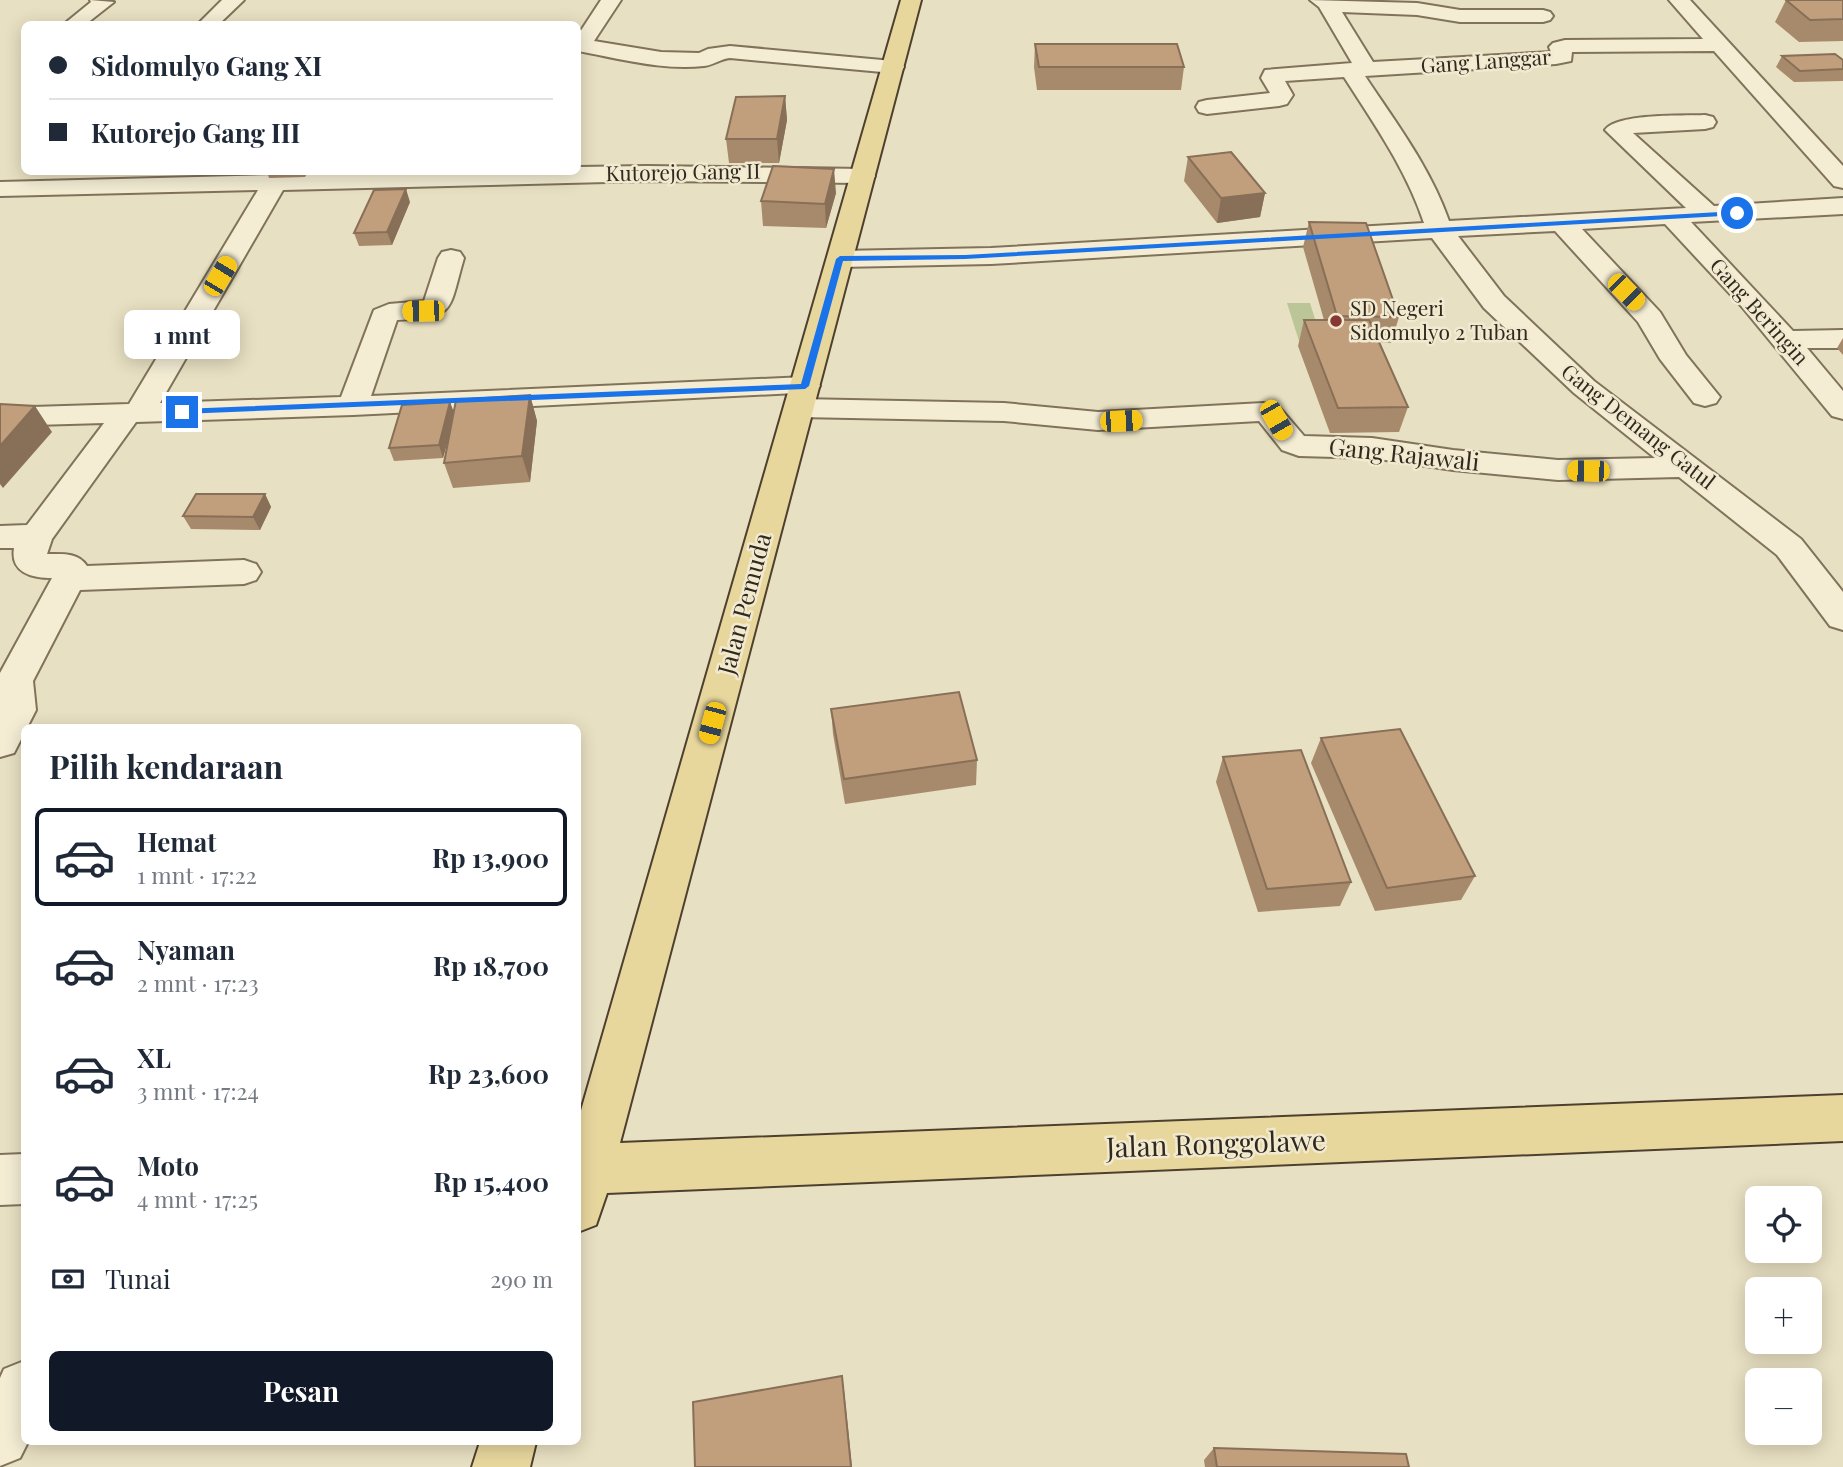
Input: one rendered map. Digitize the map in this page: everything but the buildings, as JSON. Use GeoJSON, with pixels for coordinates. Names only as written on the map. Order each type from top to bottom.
{"type":"FeatureCollection","features":[{"type":"Feature","properties":{"kind":"main road","name":"Jalan Pemuda"},"geometry":{"type":"LineString","coordinates":[[581,1182],[911,0]]}},
{"type":"Feature","properties":{"kind":"main road","name":"Jalan Ronggolawe"},"geometry":{"type":"LineString","coordinates":[[581,1182],[1843,1118]]}},
{"type":"Feature","properties":{"kind":"main road"},"geometry":{"type":"LineString","coordinates":[[501,1467],[507,1445]]}},
{"type":"Feature","properties":{"kind":"street"},"geometry":{"type":"LineString","coordinates":[[78,21],[104,1],[100,0]]}},
{"type":"Feature","properties":{"kind":"street"},"geometry":{"type":"LineString","coordinates":[[211,21],[234,0]]}},
{"type":"Feature","properties":{"kind":"street"},"geometry":{"type":"LineString","coordinates":[[581,42],[611,0]]}},
{"type":"Feature","properties":{"kind":"street"},"geometry":{"type":"LineString","coordinates":[[1679,0],[1843,180]]}},
{"type":"Feature","properties":{"kind":"street"},"geometry":{"type":"LineString","coordinates":[[1324,3],[1406,8],[1469,17],[1543,16]]}},
{"type":"Feature","properties":{"kind":"street","name":"Gang Demang Gatul"},"geometry":{"type":"LineString","coordinates":[[1324,3],[1426,191],[1439,229],[1494,302],[1561,368],[1769,529],[1806,566],[1843,617]]}},
{"type":"Feature","properties":{"kind":"street"},"geometry":{"type":"LineString","coordinates":[[581,45],[653,58],[703,60],[718,52],[730,52],[893,67]]}},
{"type":"Feature","properties":{"kind":"street","name":"Gang Langgar"},"geometry":{"type":"LineString","coordinates":[[1358,70],[1556,58],[1563,56],[1560,47],[1565,46],[1719,45]]}},
{"type":"Feature","properties":{"kind":"street"},"geometry":{"type":"LineString","coordinates":[[1207,107],[1279,99],[1282,95],[1272,78],[1273,75],[1358,70]]}},
{"type":"Feature","properties":{"kind":"street"},"geometry":{"type":"LineString","coordinates":[[1705,122],[1628,126],[1617,130],[1709,215]]}},
{"type":"Feature","properties":{"kind":"street","name":"Kutorejo Gang II"},"geometry":{"type":"LineString","coordinates":[[581,173],[708,172],[863,176]]}},
{"type":"Feature","properties":{"kind":"street","name":"Kutorejo Gang II"},"geometry":{"type":"LineString","coordinates":[[0,189],[62,180],[274,184],[436,175]]}},
{"type":"Feature","properties":{"kind":"street"},"geometry":{"type":"LineString","coordinates":[[0,742],[18,705],[14,681],[73,570],[69,566],[41,566],[31,562],[30,550],[37,536],[132,413],[274,184]]}},
{"type":"Feature","properties":{"kind":"street"},"geometry":{"type":"LineString","coordinates":[[840,259],[965,257],[1843,206]]}},
{"type":"Feature","properties":{"kind":"street","name":"Gang Beringin"},"geometry":{"type":"LineString","coordinates":[[1672,217],[1787,340],[1843,410]]}},
{"type":"Feature","properties":{"kind":"street"},"geometry":{"type":"LineString","coordinates":[[1562,223],[1650,318],[1674,359],[1705,397]]}},
{"type":"Feature","properties":{"kind":"street"},"geometry":{"type":"LineString","coordinates":[[353,406],[384,316],[389,312],[428,310],[436,306],[451,258]]}},
{"type":"Feature","properties":{"kind":"street"},"geometry":{"type":"LineString","coordinates":[[1787,340],[1843,339]]}},
{"type":"Feature","properties":{"kind":"street","name":"Gang Rajawali"},"geometry":{"type":"LineString","coordinates":[[0,417],[353,406],[802,397],[1098,421],[1263,412],[1274,417],[1289,442],[1299,446],[1371,448],[1453,460],[1558,470],[1689,467]]}},
{"type":"Feature","properties":{"kind":"street"},"geometry":{"type":"LineString","coordinates":[[0,537],[37,536]]}},
{"type":"Feature","properties":{"kind":"street"},"geometry":{"type":"LineString","coordinates":[[1806,566],[1843,566]]}},
{"type":"Feature","properties":{"kind":"street"},"geometry":{"type":"LineString","coordinates":[[71,578],[244,572]]}},
{"type":"Feature","properties":{"kind":"street"},"geometry":{"type":"LineString","coordinates":[[0,1180],[21,1179]]}},
{"type":"Feature","properties":{"kind":"street"},"geometry":{"type":"LineString","coordinates":[[0,1438],[21,1395]]}},
{"type":"Feature","properties":{"kind":"green space"},"geometry":{"type":"Polygon","coordinates":[[[1287,303],[1310,303],[1322,341],[1299,341],[1287,303]]]}},
{"type":"Feature","properties":{"kind":"place","name":"SD Negeri Sidomulyo 2 Tuban"},"geometry":{"type":"Point","coordinates":[1336,321]}},
{"type":"Feature","properties":{"kind":"route"},"geometry":{"type":"LineString","coordinates":[[182,412],[805,386],[840,259],[965,257],[1737,213]]}}]}
